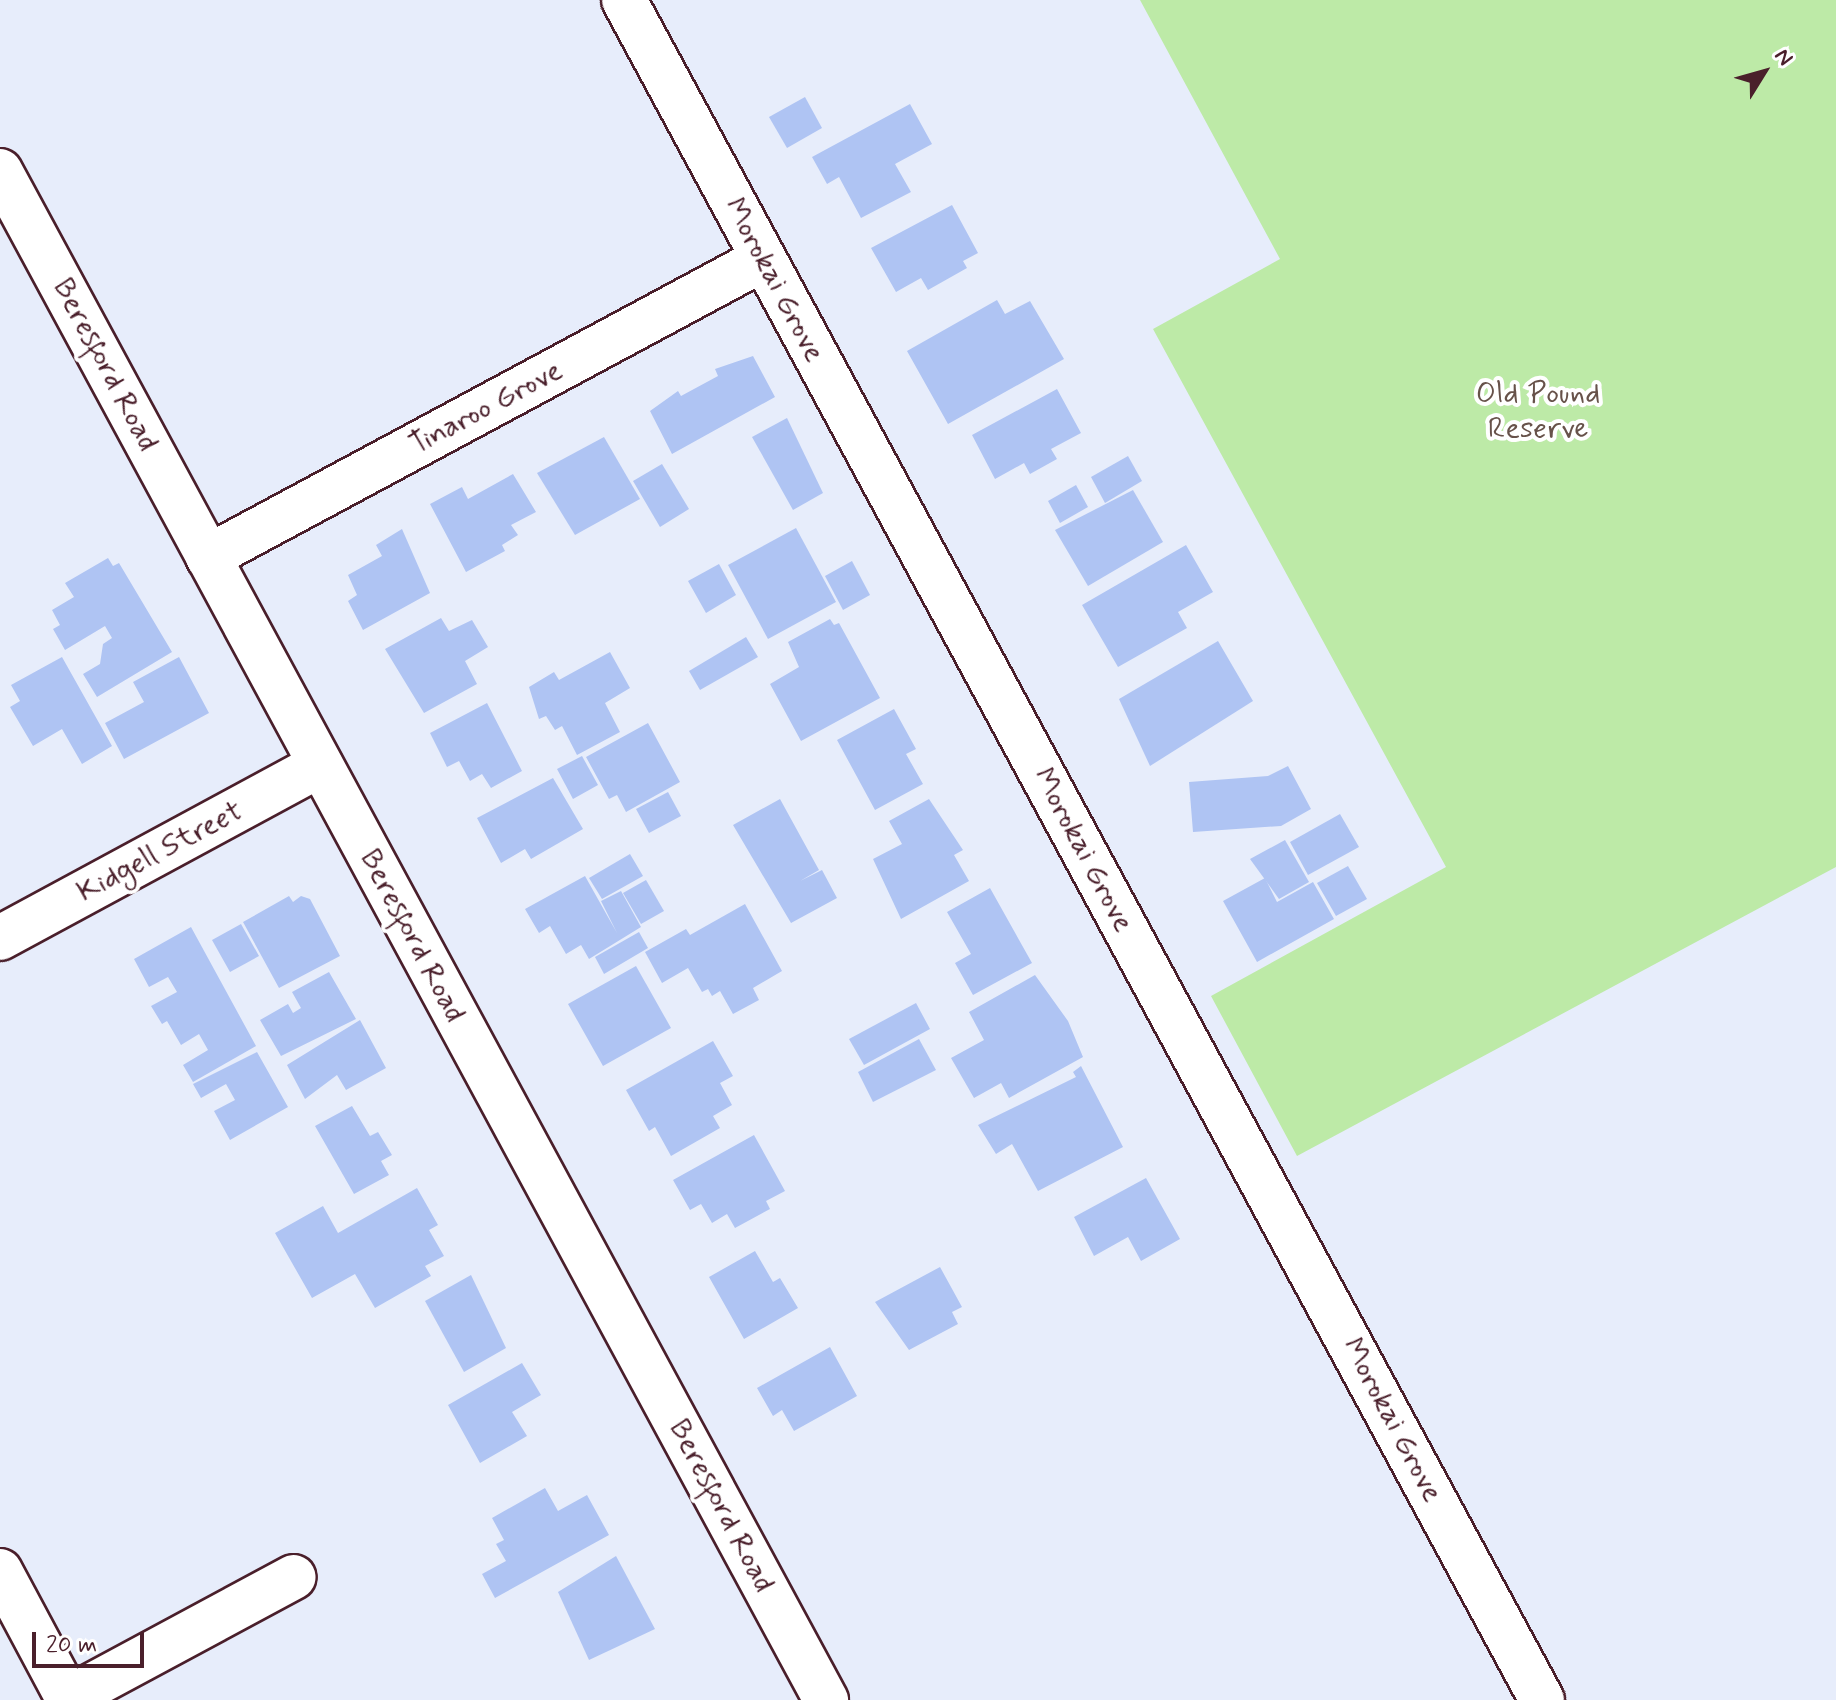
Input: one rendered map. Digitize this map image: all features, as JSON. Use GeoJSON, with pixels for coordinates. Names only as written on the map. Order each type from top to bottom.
{"type":"FeatureCollection","features":[{"type":"Feature","properties":{"kind":"street","name":"Morokai Grove"},"geometry":{"type":"LineString","coordinates":[[624,0],[1542,1700]]}},
{"type":"Feature","properties":{"kind":"street","name":"Beresford Road"},"geometry":{"type":"LineString","coordinates":[[0,171],[826,1700]]}},
{"type":"Feature","properties":{"kind":"street","name":"Tinaroo Grove"},"geometry":{"type":"LineString","coordinates":[[208,557],[763,259]]}},
{"type":"Feature","properties":{"kind":"street","name":"Kidgell Street"},"geometry":{"type":"LineString","coordinates":[[0,938],[320,765]]}},
{"type":"Feature","properties":{"kind":"street"},"geometry":{"type":"LineString","coordinates":[[0,1571],[69,1699],[294,1577]]}},
{"type":"Feature","properties":{"kind":"green space","name":"Old Pound Reserve"},"geometry":{"type":"Polygon","coordinates":[[[1140,0],[1836,0],[1836,867],[1297,1156],[1211,996],[1446,867],[1153,329],[1280,259],[1140,0]]]}},
{"type":"Feature","properties":{"kind":"building"},"geometry":{"type":"Polygon","coordinates":[[[805,97],[822,128],[787,148],[769,117],[805,97]]]}},
{"type":"Feature","properties":{"kind":"building"},"geometry":{"type":"Polygon","coordinates":[[[910,104],[932,144],[895,164],[911,192],[861,218],[839,177],[827,184],[812,157],[910,104]]]}},
{"type":"Feature","properties":{"kind":"building"},"geometry":{"type":"Polygon","coordinates":[[[952,205],[978,253],[963,261],[967,268],[928,290],[921,278],[896,292],[871,248],[952,205]]]}},
{"type":"Feature","properties":{"kind":"building"},"geometry":{"type":"Polygon","coordinates":[[[997,300],[1005,314],[1030,301],[1064,359],[948,424],[907,351],[997,300]]]}},
{"type":"Feature","properties":{"kind":"building"},"geometry":{"type":"Polygon","coordinates":[[[753,356],[775,397],[672,454],[650,411],[678,391],[681,396],[718,376],[715,369],[753,356]]]}},
{"type":"Feature","properties":{"kind":"building"},"geometry":{"type":"Polygon","coordinates":[[[1057,389],[1081,433],[1051,449],[1057,459],[1030,474],[1024,463],[995,479],[972,435],[1057,389]]]}},
{"type":"Feature","properties":{"kind":"building"},"geometry":{"type":"Polygon","coordinates":[[[787,418],[823,493],[793,510],[752,437],[787,418]]]}},
{"type":"Feature","properties":{"kind":"building"},"geometry":{"type":"Polygon","coordinates":[[[604,437],[640,499],[575,535],[537,473],[604,437]]]}},
{"type":"Feature","properties":{"kind":"building"},"geometry":{"type":"Polygon","coordinates":[[[1128,456],[1142,481],[1105,503],[1091,477],[1128,456]]]}},
{"type":"Feature","properties":{"kind":"building"},"geometry":{"type":"Polygon","coordinates":[[[662,464],[689,509],[660,527],[633,481],[662,464]]]}},
{"type":"Feature","properties":{"kind":"building"},"geometry":{"type":"Polygon","coordinates":[[[513,474],[536,512],[511,525],[518,535],[502,545],[505,551],[466,572],[430,504],[462,487],[468,499],[513,474]]]}},
{"type":"Feature","properties":{"kind":"building"},"geometry":{"type":"Polygon","coordinates":[[[1076,485],[1088,507],[1060,523],[1048,501],[1076,485]]]}},
{"type":"Feature","properties":{"kind":"building"},"geometry":{"type":"Polygon","coordinates":[[[1133,490],[1163,542],[1088,586],[1055,530],[1133,490]]]}},
{"type":"Feature","properties":{"kind":"building"},"geometry":{"type":"Polygon","coordinates":[[[796,528],[836,602],[768,639],[728,565],[796,528]]]}},
{"type":"Feature","properties":{"kind":"building"},"geometry":{"type":"Polygon","coordinates":[[[402,529],[430,593],[363,630],[348,601],[357,595],[348,575],[382,556],[376,545],[402,529]]]}},
{"type":"Feature","properties":{"kind":"building"},"geometry":{"type":"Polygon","coordinates":[[[1186,545],[1213,592],[1178,612],[1187,628],[1118,667],[1082,605],[1186,545]]]}},
{"type":"Feature","properties":{"kind":"building"},"geometry":{"type":"Polygon","coordinates":[[[108,558],[113,566],[119,563],[172,652],[97,697],[83,674],[100,664],[103,644],[112,638],[105,626],[65,650],[53,629],[60,625],[52,610],[74,597],[65,583],[108,558]]]}},
{"type":"Feature","properties":{"kind":"building"},"geometry":{"type":"Polygon","coordinates":[[[852,561],[870,595],[843,610],[825,576],[852,561]]]}},
{"type":"Feature","properties":{"kind":"building"},"geometry":{"type":"Polygon","coordinates":[[[719,564],[736,595],[706,613],[688,581],[719,564]]]}},
{"type":"Feature","properties":{"kind":"building"},"geometry":{"type":"Polygon","coordinates":[[[441,618],[449,631],[472,620],[488,647],[465,661],[477,684],[424,713],[385,649],[441,618]]]}},
{"type":"Feature","properties":{"kind":"building"},"geometry":{"type":"Polygon","coordinates":[[[830,619],[834,625],[839,623],[880,698],[801,741],[770,684],[799,667],[788,642],[830,619]]]}},
{"type":"Feature","properties":{"kind":"building"},"geometry":{"type":"Polygon","coordinates":[[[746,637],[758,657],[700,690],[689,671],[746,637]]]}},
{"type":"Feature","properties":{"kind":"building"},"geometry":{"type":"Polygon","coordinates":[[[1218,641],[1253,701],[1150,766],[1119,699],[1218,641]]]}},
{"type":"Feature","properties":{"kind":"building"},"geometry":{"type":"Polygon","coordinates":[[[610,652],[630,688],[605,703],[620,732],[577,755],[562,726],[555,730],[546,716],[539,719],[529,687],[554,672],[559,680],[610,652]]]}},
{"type":"Feature","properties":{"kind":"building"},"geometry":{"type":"Polygon","coordinates":[[[62,657],[112,746],[82,764],[62,729],[33,746],[10,707],[20,701],[11,685],[62,657]]]}},
{"type":"Feature","properties":{"kind":"building"},"geometry":{"type":"Polygon","coordinates":[[[179,657],[209,713],[124,759],[105,723],[144,702],[133,682],[179,657]]]}},
{"type":"Feature","properties":{"kind":"building"},"geometry":{"type":"Polygon","coordinates":[[[487,703],[522,771],[491,788],[482,774],[470,781],[459,761],[447,767],[430,733],[487,703]]]}},
{"type":"Feature","properties":{"kind":"building"},"geometry":{"type":"Polygon","coordinates":[[[894,709],[916,749],[906,754],[923,784],[875,810],[837,740],[894,709]]]}},
{"type":"Feature","properties":{"kind":"building"},"geometry":{"type":"Polygon","coordinates":[[[648,723],[680,782],[626,812],[617,795],[609,799],[586,757],[648,723]]]}},
{"type":"Feature","properties":{"kind":"building"},"geometry":{"type":"Polygon","coordinates":[[[582,756],[598,785],[573,799],[557,769],[582,756]]]}},
{"type":"Feature","properties":{"kind":"building"},"geometry":{"type":"Polygon","coordinates":[[[1288,766],[1311,809],[1281,826],[1193,832],[1189,782],[1268,776],[1288,766]]]}},
{"type":"Feature","properties":{"kind":"building"},"geometry":{"type":"Polygon","coordinates":[[[553,778],[583,829],[531,859],[525,849],[501,863],[477,818],[553,778]]]}},
{"type":"Feature","properties":{"kind":"building"},"geometry":{"type":"Polygon","coordinates":[[[668,792],[681,816],[649,833],[636,809],[668,792]]]}},
{"type":"Feature","properties":{"kind":"building"},"geometry":{"type":"Polygon","coordinates":[[[780,799],[819,870],[800,881],[822,870],[837,898],[791,923],[733,825],[780,799]]]}},
{"type":"Feature","properties":{"kind":"building"},"geometry":{"type":"Polygon","coordinates":[[[929,799],[963,850],[954,855],[969,881],[901,919],[873,859],[902,844],[889,821],[929,799]]]}},
{"type":"Feature","properties":{"kind":"building"},"geometry":{"type":"Polygon","coordinates":[[[1340,814],[1359,847],[1308,875],[1290,842],[1340,814]]]}},
{"type":"Feature","properties":{"kind":"building"},"geometry":{"type":"Polygon","coordinates":[[[1285,840],[1309,882],[1279,899],[1250,859],[1285,840]]]}},
{"type":"Feature","properties":{"kind":"building"},"geometry":{"type":"Polygon","coordinates":[[[630,854],[643,876],[602,899],[589,878],[630,854]]]}},
{"type":"Feature","properties":{"kind":"building"},"geometry":{"type":"Polygon","coordinates":[[[1348,866],[1367,899],[1336,916],[1317,883],[1348,866]]]}},
{"type":"Feature","properties":{"kind":"building"},"geometry":{"type":"Polygon","coordinates":[[[585,876],[617,933],[601,901],[621,891],[641,927],[589,959],[581,945],[566,954],[550,926],[539,933],[525,909],[585,876]]]}},
{"type":"Feature","properties":{"kind":"building"},"geometry":{"type":"Polygon","coordinates":[[[1265,878],[1277,902],[1313,882],[1334,919],[1257,962],[1223,901],[1265,878]]]}},
{"type":"Feature","properties":{"kind":"building"},"geometry":{"type":"Polygon","coordinates":[[[646,880],[664,911],[641,924],[623,893],[646,880]]]}},
{"type":"Feature","properties":{"kind":"building"},"geometry":{"type":"Polygon","coordinates":[[[990,888],[1032,963],[973,995],[955,963],[971,954],[947,912],[990,888]]]}},
{"type":"Feature","properties":{"kind":"building"},"geometry":{"type":"Polygon","coordinates":[[[289,896],[293,902],[301,896],[310,899],[340,956],[279,988],[243,922],[289,896]]]}},
{"type":"Feature","properties":{"kind":"building"},"geometry":{"type":"Polygon","coordinates":[[[745,904],[782,971],[753,988],[759,1000],[733,1014],[720,991],[712,996],[708,989],[702,992],[688,968],[662,983],[645,952],[686,929],[690,935],[745,904]]]}},
{"type":"Feature","properties":{"kind":"building"},"geometry":{"type":"Polygon","coordinates":[[[241,924],[259,956],[230,972],[212,940],[241,924]]]}},
{"type":"Feature","properties":{"kind":"building"},"geometry":{"type":"Polygon","coordinates":[[[191,927],[256,1046],[193,1082],[183,1065],[208,1050],[199,1034],[181,1045],[167,1021],[162,1024],[151,1006],[177,992],[168,977],[149,987],[134,959],[191,927]]]}},
{"type":"Feature","properties":{"kind":"building"},"geometry":{"type":"Polygon","coordinates":[[[639,932],[648,948],[604,974],[595,957],[639,932]]]}},
{"type":"Feature","properties":{"kind":"building"},"geometry":{"type":"Polygon","coordinates":[[[636,966],[671,1028],[603,1066],[568,1004],[636,966]]]}},
{"type":"Feature","properties":{"kind":"building"},"geometry":{"type":"Polygon","coordinates":[[[329,972],[356,1019],[281,1056],[260,1020],[288,1004],[293,1013],[301,1008],[292,992],[329,972]]]}},
{"type":"Feature","properties":{"kind":"building"},"geometry":{"type":"Polygon","coordinates":[[[1035,975],[1068,1021],[1083,1057],[1009,1098],[1001,1083],[974,1098],[951,1058],[984,1040],[969,1012],[1035,975]]]}},
{"type":"Feature","properties":{"kind":"building"},"geometry":{"type":"Polygon","coordinates":[[[916,1003],[930,1029],[864,1065],[849,1039],[916,1003]]]}},
{"type":"Feature","properties":{"kind":"building"},"geometry":{"type":"Polygon","coordinates":[[[360,1020],[386,1068],[346,1090],[337,1075],[305,1099],[287,1065],[360,1020]]]}},
{"type":"Feature","properties":{"kind":"building"},"geometry":{"type":"Polygon","coordinates":[[[919,1039],[936,1070],[873,1102],[858,1072],[919,1039]]]}},
{"type":"Feature","properties":{"kind":"building"},"geometry":{"type":"Polygon","coordinates":[[[713,1041],[733,1076],[720,1083],[732,1105],[713,1116],[720,1128],[671,1156],[655,1127],[649,1131],[626,1090],[713,1041]]]}},
{"type":"Feature","properties":{"kind":"building"},"geometry":{"type":"Polygon","coordinates":[[[257,1052],[288,1107],[230,1140],[214,1111],[235,1100],[226,1084],[201,1098],[193,1084],[257,1052]]]}},
{"type":"Feature","properties":{"kind":"building"},"geometry":{"type":"Polygon","coordinates":[[[1081,1066],[1123,1147],[1038,1191],[1012,1144],[996,1154],[978,1125],[1076,1077],[1073,1072],[1081,1066]]]}},
{"type":"Feature","properties":{"kind":"building"},"geometry":{"type":"Polygon","coordinates":[[[352,1106],[370,1136],[378,1132],[392,1155],[381,1161],[389,1175],[354,1194],[315,1126],[352,1106]]]}},
{"type":"Feature","properties":{"kind":"building"},"geometry":{"type":"Polygon","coordinates":[[[754,1135],[785,1191],[766,1201],[770,1209],[735,1228],[727,1214],[712,1223],[701,1204],[690,1210],[673,1180],[754,1135]]]}},
{"type":"Feature","properties":{"kind":"building"},"geometry":{"type":"Polygon","coordinates":[[[1146,1178],[1180,1239],[1141,1261],[1128,1237],[1094,1256],[1074,1217],[1146,1178]]]}},
{"type":"Feature","properties":{"kind":"building"},"geometry":{"type":"Polygon","coordinates":[[[417,1188],[438,1225],[429,1230],[444,1256],[425,1266],[431,1276],[375,1308],[355,1274],[312,1298],[275,1233],[323,1206],[338,1233],[417,1188]]]}},
{"type":"Feature","properties":{"kind":"building"},"geometry":{"type":"Polygon","coordinates":[[[755,1251],[773,1282],[780,1278],[798,1308],[744,1339],[709,1277],[755,1251]]]}},
{"type":"Feature","properties":{"kind":"building"},"geometry":{"type":"Polygon","coordinates":[[[940,1267],[962,1307],[952,1312],[958,1324],[909,1350],[875,1302],[940,1267]]]}},
{"type":"Feature","properties":{"kind":"building"},"geometry":{"type":"Polygon","coordinates":[[[471,1275],[506,1348],[464,1372],[425,1301],[471,1275]]]}},
{"type":"Feature","properties":{"kind":"building"},"geometry":{"type":"Polygon","coordinates":[[[830,1347],[857,1396],[794,1431],[782,1410],[773,1416],[757,1388],[830,1347]]]}},
{"type":"Feature","properties":{"kind":"building"},"geometry":{"type":"Polygon","coordinates":[[[522,1363],[541,1395],[512,1412],[527,1436],[480,1463],[448,1405],[522,1363]]]}},
{"type":"Feature","properties":{"kind":"building"},"geometry":{"type":"Polygon","coordinates":[[[545,1488],[558,1511],[587,1495],[609,1535],[495,1598],[482,1574],[506,1561],[496,1544],[504,1540],[492,1518],[545,1488]]]}},
{"type":"Feature","properties":{"kind":"building"},"geometry":{"type":"Polygon","coordinates":[[[616,1556],[655,1629],[589,1660],[558,1592],[616,1556]]]}}]}
